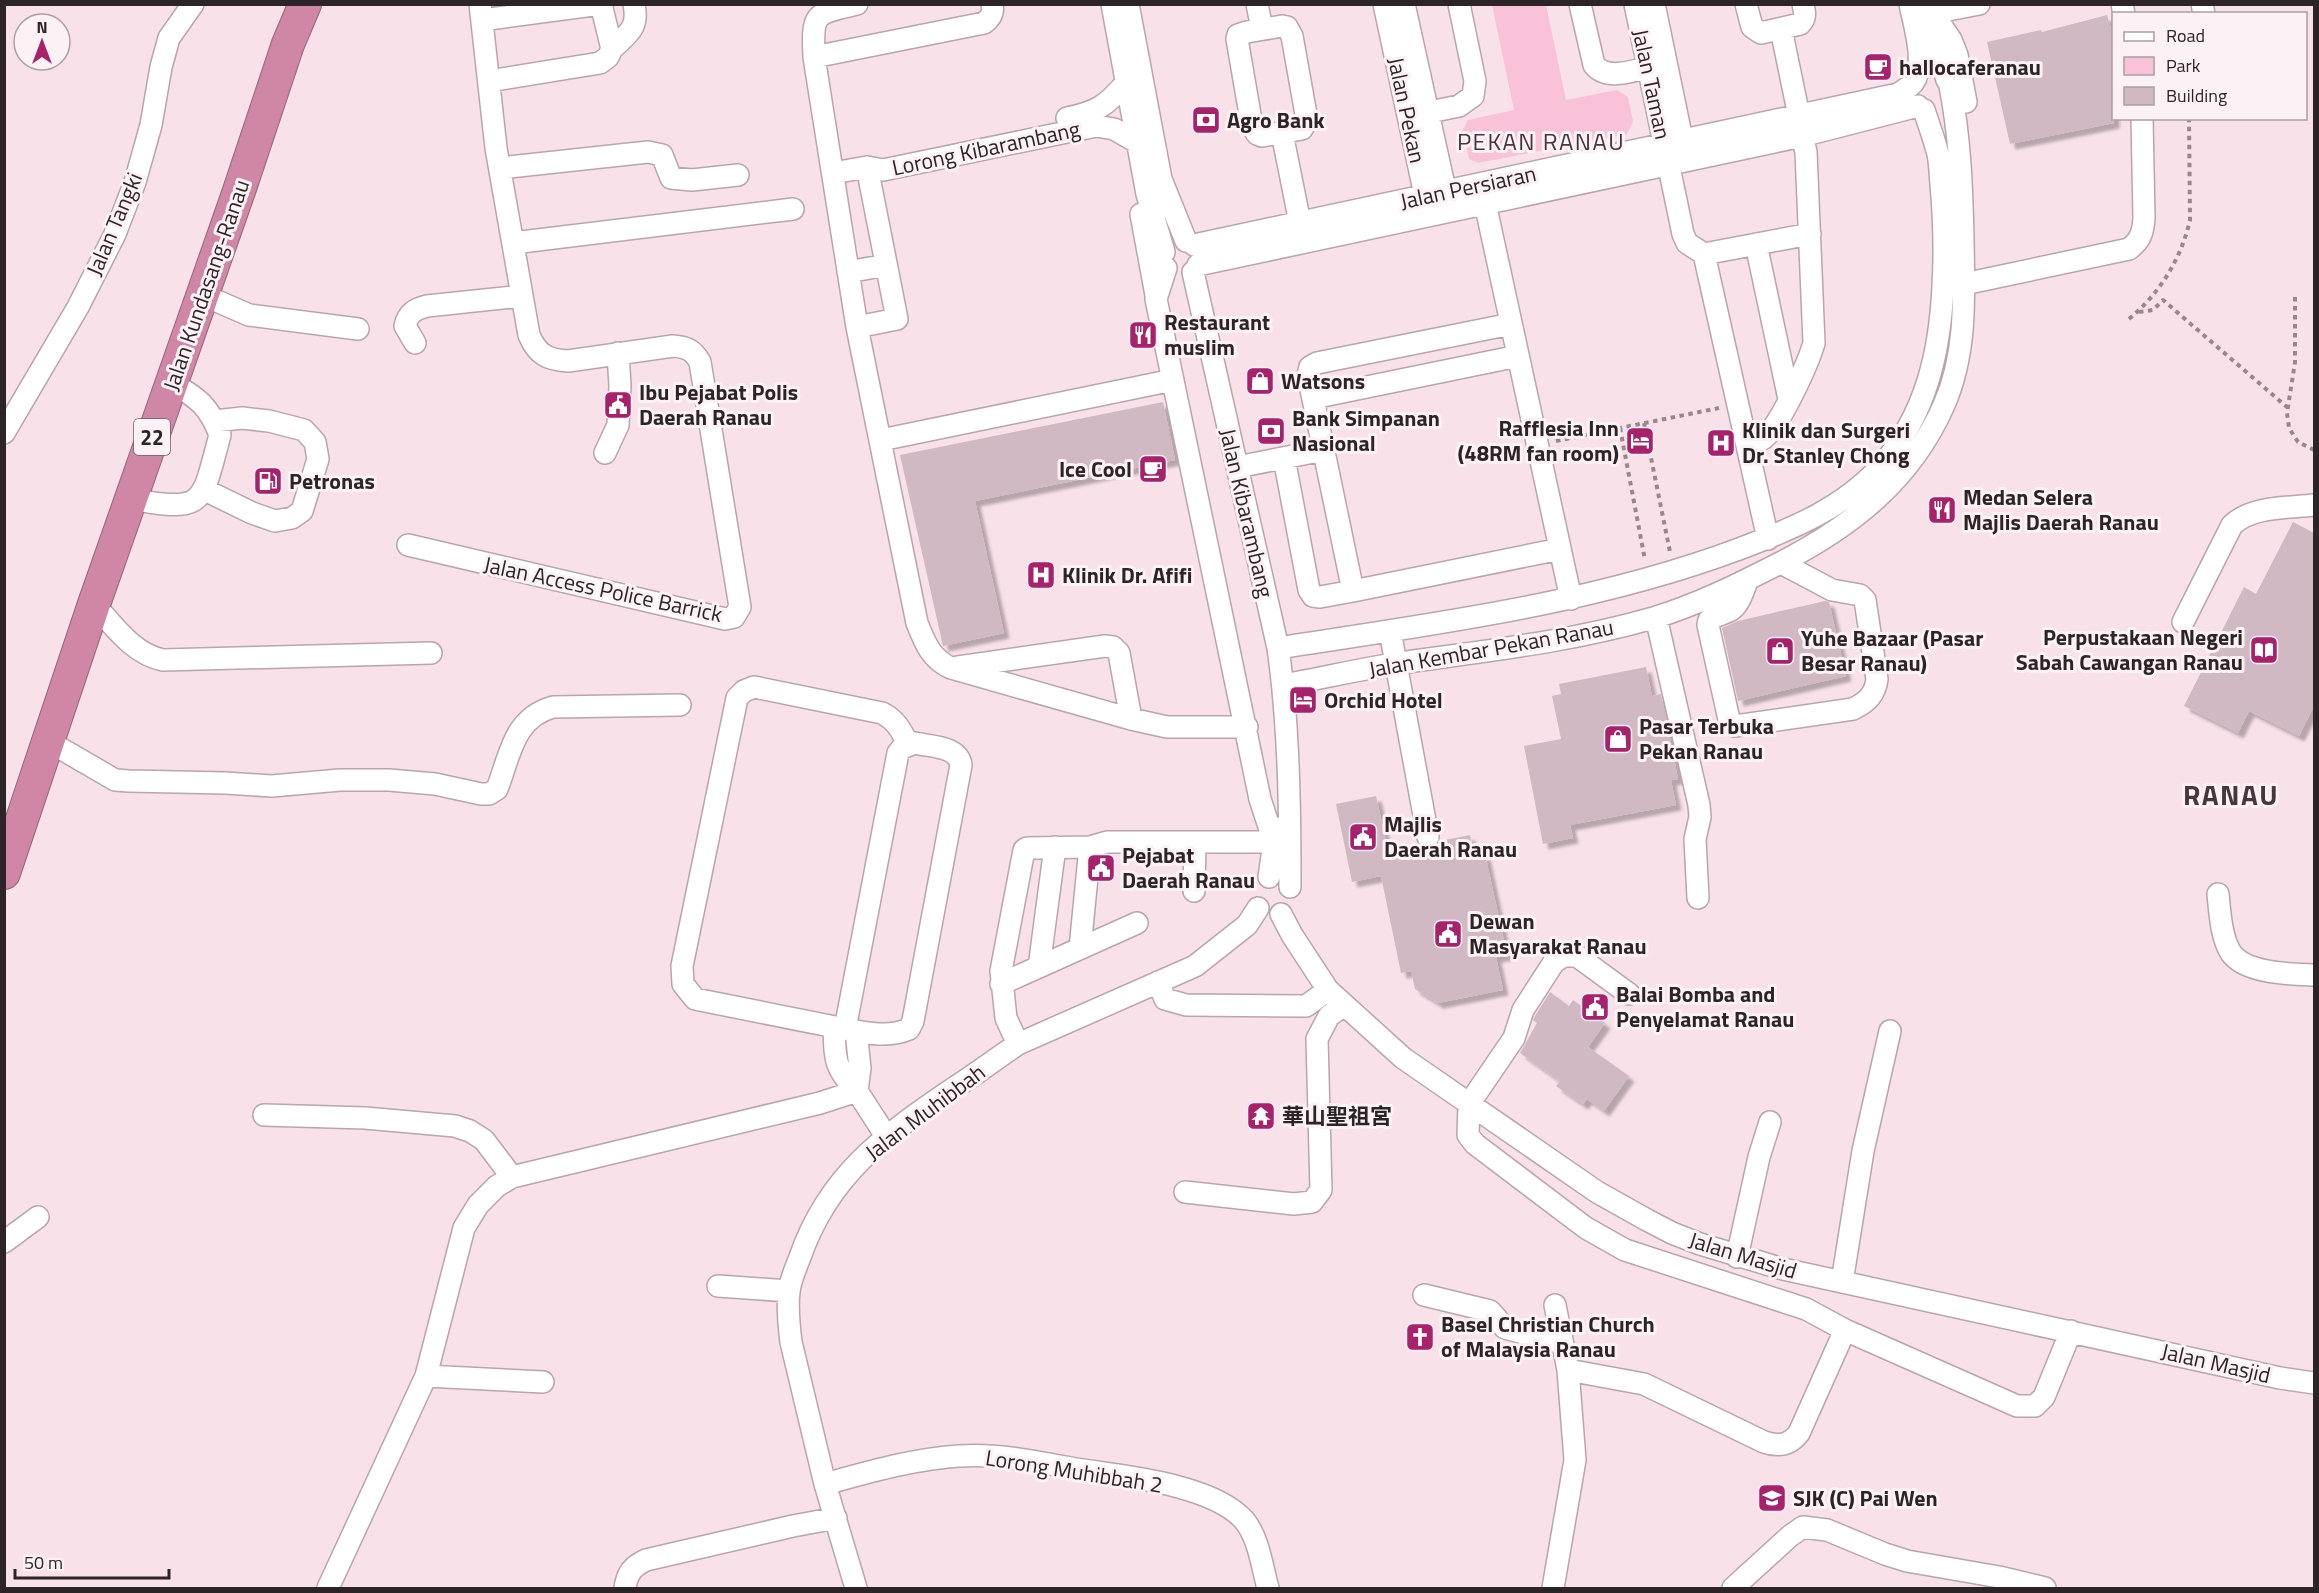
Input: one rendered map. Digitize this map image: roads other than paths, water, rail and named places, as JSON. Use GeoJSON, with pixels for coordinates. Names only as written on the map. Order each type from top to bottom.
{"type":"FeatureCollection","features":[{"type":"Feature","properties":{"kind":"highway","name":"Jalan Kundasang-Ranau"},"geometry":{"type":"LineString","coordinates":[[4,873],[280,65],[305,4]]}},
{"type":"Feature","properties":{"kind":"street","name":"Jalan Tangki"},"geometry":{"type":"LineString","coordinates":[[4,433],[78,308],[115,234],[135,182],[151,124],[161,67],[169,38],[193,4]]}},
{"type":"Feature","properties":{"kind":"street"},"geometry":{"type":"LineString","coordinates":[[481,12],[601,4],[612,49]]}},
{"type":"Feature","properties":{"kind":"street"},"geometry":{"type":"LineString","coordinates":[[489,81],[600,63],[633,28],[636,21],[634,4]]}},
{"type":"Feature","properties":{"kind":"street"},"geometry":{"type":"LineString","coordinates":[[857,4],[825,11],[816,19],[813,28],[814,57],[857,327],[917,623],[931,654],[940,663],[951,668],[1131,720],[1167,727],[1247,727]]}},
{"type":"Feature","properties":{"kind":"street"},"geometry":{"type":"LineString","coordinates":[[814,57],[984,23],[990,19],[993,11],[992,4]]}},
{"type":"Feature","properties":{"kind":"street"},"geometry":{"type":"LineString","coordinates":[[1112,4],[1147,194],[1165,260],[1170,273],[1181,277],[1193,256],[1171,243],[1165,260],[1156,299]]}},
{"type":"Feature","properties":{"kind":"street","name":"Jalan Kibarambang"},"geometry":{"type":"LineString","coordinates":[[1128,4],[1161,179],[1193,256],[1278,648],[1283,685],[1290,808],[1290,887]]}},
{"type":"Feature","properties":{"kind":"street"},"geometry":{"type":"LineString","coordinates":[[1257,4],[1262,29]]}},
{"type":"Feature","properties":{"kind":"street","name":"Jalan Pekan"},"geometry":{"type":"LineString","coordinates":[[1384,4],[1418,115],[1448,201]]}},
{"type":"Feature","properties":{"kind":"street","name":"Jalan Pekan"},"geometry":{"type":"LineString","coordinates":[[1404,4],[1427,206]]}},
{"type":"Feature","properties":{"kind":"street"},"geometry":{"type":"LineString","coordinates":[[1418,115],[1459,106],[1473,96],[1475,88],[1459,4]]}},
{"type":"Feature","properties":{"kind":"street"},"geometry":{"type":"LineString","coordinates":[[1580,4],[1594,65],[1600,72],[1612,75],[1657,64]]}},
{"type":"Feature","properties":{"kind":"street","name":"Jalan Taman"},"geometry":{"type":"LineString","coordinates":[[1635,4],[1657,64],[1675,152],[1683,234],[1687,243],[1704,254]]}},
{"type":"Feature","properties":{"kind":"street","name":"Jalan Taman"},"geometry":{"type":"LineString","coordinates":[[1654,4],[1657,64]]}},
{"type":"Feature","properties":{"kind":"street"},"geometry":{"type":"LineString","coordinates":[[1746,4],[1750,22],[1755,31],[1767,32],[1800,24],[1804,19],[1803,4]]}},
{"type":"Feature","properties":{"kind":"street"},"geometry":{"type":"LineString","coordinates":[[1910,4],[1918,41],[1919,64],[1914,82],[1912,95],[1921,108],[1936,111],[1942,108],[1950,98],[1949,83],[1943,75],[1930,72],[1918,77],[1914,82]]}},
{"type":"Feature","properties":{"kind":"street"},"geometry":{"type":"LineString","coordinates":[[1928,7],[1979,4]]}},
{"type":"Feature","properties":{"kind":"street"},"geometry":{"type":"LineString","coordinates":[[1928,7],[1951,40],[1957,55],[1974,148],[1962,188]]}},
{"type":"Feature","properties":{"kind":"street","name":"Jalan Kembar Pekan Ranau"},"geometry":{"type":"LineString","coordinates":[[1283,685],[1396,664],[1548,643],[1656,617],[1749,579],[1821,542],[1851,522],[1880,496],[1904,469],[1926,438],[1944,404],[1954,374],[1965,303],[1959,140],[1949,83],[1928,7]]}},
{"type":"Feature","properties":{"kind":"street","name":"Jalan Access Police Barrick"},"geometry":{"type":"LineString","coordinates":[[408,545],[725,619],[734,616],[740,607],[700,362],[694,352],[685,346],[568,361],[543,356],[534,347],[529,334],[500,168],[481,12]]}},
{"type":"Feature","properties":{"kind":"street"},"geometry":{"type":"LineString","coordinates":[[1287,27],[1292,36],[1307,120],[1302,129],[1269,136],[1257,134],[1252,126],[1237,39],[1242,33],[1262,29],[1287,27]]}},
{"type":"Feature","properties":{"kind":"street"},"geometry":{"type":"LineString","coordinates":[[1747,445],[1759,442],[1766,436],[1810,359],[1814,343],[1806,152],[1781,29]]}},
{"type":"Feature","properties":{"kind":"street","name":"Jalan Persiaran"},"geometry":{"type":"LineString","coordinates":[[1801,126],[1898,94],[1914,82]]}},
{"type":"Feature","properties":{"kind":"street","name":"Lorong Kibarambang"},"geometry":{"type":"LineString","coordinates":[[867,167],[881,157],[1093,111],[1109,102],[1126,83]]}},
{"type":"Feature","properties":{"kind":"street","name":"Jalan Persiaran"},"geometry":{"type":"LineString","coordinates":[[1193,256],[1801,126],[1921,108]]}},
{"type":"Feature","properties":{"kind":"street","name":"Jalan Kembar Pekan Ranau"},"geometry":{"type":"LineString","coordinates":[[1278,648],[1570,599],[1649,579],[1768,539],[1811,520],[1858,489],[1882,465],[1902,437],[1919,408],[1935,360],[1940,327],[1944,259],[1938,155],[1921,108]]}},
{"type":"Feature","properties":{"kind":"street"},"geometry":{"type":"LineString","coordinates":[[1964,284],[2129,249],[2139,241],[2144,229],[2142,120]]}},
{"type":"Feature","properties":{"kind":"street","name":"Lorong Kibarambang"},"geometry":{"type":"LineString","coordinates":[[833,173],[867,167],[884,170],[1096,126],[1114,129],[1137,142]]}},
{"type":"Feature","properties":{"kind":"street"},"geometry":{"type":"LineString","coordinates":[[1282,134],[1300,223]]}},
{"type":"Feature","properties":{"kind":"street"},"geometry":{"type":"LineString","coordinates":[[500,168],[648,152],[662,155],[671,178],[692,180],[738,175]]}},
{"type":"Feature","properties":{"kind":"street","name":"Jalan Persiaran"},"geometry":{"type":"LineString","coordinates":[[1448,201],[1485,203],[1675,152]]}},
{"type":"Feature","properties":{"kind":"street"},"geometry":{"type":"LineString","coordinates":[[1018,1044],[1006,1018],[1001,984],[1002,958],[1024,850],[1027,848],[1090,847],[1107,842],[1274,842],[1260,799],[1247,727],[1156,299],[1139,201],[1141,165]]}},
{"type":"Feature","properties":{"kind":"street"},"geometry":{"type":"LineString","coordinates":[[857,327],[897,319],[867,167]]}},
{"type":"Feature","properties":{"kind":"street"},"geometry":{"type":"LineString","coordinates":[[1485,203],[1570,599]]}},
{"type":"Feature","properties":{"kind":"street","name":"Jalan Persiaran"},"geometry":{"type":"LineString","coordinates":[[1193,256],[1300,223],[1427,206]]}},
{"type":"Feature","properties":{"kind":"street"},"geometry":{"type":"LineString","coordinates":[[513,243],[794,209]]}},
{"type":"Feature","properties":{"kind":"street"},"geometry":{"type":"LineString","coordinates":[[1768,539],[1704,254],[1810,234]]}},
{"type":"Feature","properties":{"kind":"street"},"geometry":{"type":"LineString","coordinates":[[1756,244],[1789,399]]}},
{"type":"Feature","properties":{"kind":"street"},"geometry":{"type":"LineString","coordinates":[[848,272],[886,265]]}},
{"type":"Feature","properties":{"kind":"street"},"geometry":{"type":"LineString","coordinates":[[203,295],[249,315],[358,329]]}},
{"type":"Feature","properties":{"kind":"street"},"geometry":{"type":"LineString","coordinates":[[415,344],[405,326],[407,317],[416,309],[522,296]]}},
{"type":"Feature","properties":{"kind":"street"},"geometry":{"type":"LineString","coordinates":[[1353,591],[1308,375],[1310,367],[1317,363],[1511,324]]}},
{"type":"Feature","properties":{"kind":"street"},"geometry":{"type":"LineString","coordinates":[[605,453],[618,425],[620,386],[618,353]]}},
{"type":"Feature","properties":{"kind":"street"},"geometry":{"type":"LineString","coordinates":[[1313,398],[1518,356]]}},
{"type":"Feature","properties":{"kind":"street"},"geometry":{"type":"LineString","coordinates":[[881,440],[1173,380]]}},
{"type":"Feature","properties":{"kind":"street"},"geometry":{"type":"LineString","coordinates":[[130,499],[172,506],[197,499],[205,490],[220,435],[215,421],[197,398],[172,383]]}},
{"type":"Feature","properties":{"kind":"street"},"geometry":{"type":"LineString","coordinates":[[205,490],[252,513],[275,521],[292,518],[302,511],[318,459],[315,442],[304,430],[268,421],[242,418],[215,421]]}},
{"type":"Feature","properties":{"kind":"street"},"geometry":{"type":"LineString","coordinates":[[1237,467],[1324,450]]}},
{"type":"Feature","properties":{"kind":"street"},"geometry":{"type":"LineString","coordinates":[[1284,458],[1312,596],[1320,597],[1353,591],[1560,549]]}},
{"type":"Feature","properties":{"kind":"street"},"geometry":{"type":"LineString","coordinates":[[2183,622],[2232,525],[2241,516],[2314,505]]}},
{"type":"Feature","properties":{"kind":"street"},"geometry":{"type":"LineString","coordinates":[[1749,579],[1735,606],[1730,611],[1713,617],[1709,620],[1708,626],[1730,724],[1747,725],[1852,708],[1864,704],[1871,698],[1877,679],[1865,600],[1860,595],[1832,590],[1781,563]]}},
{"type":"Feature","properties":{"kind":"street"},"geometry":{"type":"LineString","coordinates":[[94,604],[135,648],[150,657],[163,660],[431,653]]}},
{"type":"Feature","properties":{"kind":"street"},"geometry":{"type":"LineString","coordinates":[[1656,617],[1699,805],[1700,817],[1695,839],[1698,898]]}},
{"type":"Feature","properties":{"kind":"street"},"geometry":{"type":"LineString","coordinates":[[1390,631],[1428,837]]}},
{"type":"Feature","properties":{"kind":"street"},"geometry":{"type":"LineString","coordinates":[[951,668],[1105,646],[1113,647],[1119,653],[1131,720]]}},
{"type":"Feature","properties":{"kind":"street"},"geometry":{"type":"LineString","coordinates":[[886,1136],[857,1091],[843,1077],[838,1068],[845,1029],[898,753],[908,744],[915,743],[957,754],[962,765],[913,1021],[909,1029],[901,1032],[868,1034],[845,1029],[695,999],[683,984],[682,966],[737,698],[744,691],[754,687],[882,713],[892,718],[898,725],[908,744]]}},
{"type":"Feature","properties":{"kind":"street"},"geometry":{"type":"LineString","coordinates":[[48,741],[115,780],[272,786],[340,780],[389,780],[435,784],[489,794],[497,789],[518,732],[524,723],[543,710],[553,707],[680,705]]}},
{"type":"Feature","properties":{"kind":"street","name":"Jalan Kibarambang"},"geometry":{"type":"LineString","coordinates":[[1269,877],[1286,757]]}},
{"type":"Feature","properties":{"kind":"street"},"geometry":{"type":"LineString","coordinates":[[1194,891],[1195,842]]}},
{"type":"Feature","properties":{"kind":"street"},"geometry":{"type":"LineString","coordinates":[[1080,948],[1090,847]]}},
{"type":"Feature","properties":{"kind":"street"},"geometry":{"type":"LineString","coordinates":[[1040,967],[1055,848]]}},
{"type":"Feature","properties":{"kind":"street"},"geometry":{"type":"LineString","coordinates":[[1269,877],[1281,878],[1290,887],[1292,899],[1281,914],[1269,915],[1258,908],[1255,903],[1255,890],[1258,884],[1269,877]]}},
{"type":"Feature","properties":{"kind":"street"},"geometry":{"type":"LineString","coordinates":[[2218,894],[2227,943],[2232,954],[2239,960],[2261,969],[2314,975]]}},
{"type":"Feature","properties":{"kind":"street","name":"Jalan Muhibbah"},"geometry":{"type":"LineString","coordinates":[[856,1588],[825,1484],[791,1342],[789,1291],[804,1245],[828,1197],[842,1179],[886,1136],[1018,1044],[1195,966],[1247,925],[1258,908]]}},
{"type":"Feature","properties":{"kind":"street","name":"Jalan Masjid"},"geometry":{"type":"LineString","coordinates":[[1281,914],[1328,990],[1403,1059],[1597,1192],[1672,1233],[1737,1257],[1842,1282],[2280,1378],[2314,1383]]}},
{"type":"Feature","properties":{"kind":"street"},"geometry":{"type":"LineString","coordinates":[[1001,984],[1137,923]]}},
{"type":"Feature","properties":{"kind":"street"},"geometry":{"type":"LineString","coordinates":[[1629,994],[1577,956],[1564,956],[1554,962],[1523,1010],[1514,1038],[1469,1104],[1468,1135],[1475,1144],[1586,1228],[1625,1250],[1806,1309],[1845,1330],[2018,1406],[2035,1406],[2044,1397],[2071,1331]]}},
{"type":"Feature","properties":{"kind":"street"},"geometry":{"type":"LineString","coordinates":[[1158,982],[1165,999],[1186,1005],[1306,1006],[1328,990]]}},
{"type":"Feature","properties":{"kind":"street"},"geometry":{"type":"LineString","coordinates":[[1185,1192],[1294,1204],[1312,1202],[1322,1190],[1317,1039],[1329,1016],[1343,1006]]}},
{"type":"Feature","properties":{"kind":"street"},"geometry":{"type":"LineString","coordinates":[[1842,1282],[1863,1151],[1890,1031]]}},
{"type":"Feature","properties":{"kind":"street"},"geometry":{"type":"LineString","coordinates":[[328,1588],[426,1376],[464,1228],[478,1205],[497,1186],[512,1177],[820,1103],[857,1091]]}},
{"type":"Feature","properties":{"kind":"street"},"geometry":{"type":"LineString","coordinates":[[264,1115],[365,1118],[455,1126],[470,1131],[484,1140],[512,1177]]}},
{"type":"Feature","properties":{"kind":"street"},"geometry":{"type":"LineString","coordinates":[[1737,1257],[1759,1157],[1770,1122]]}},
{"type":"Feature","properties":{"kind":"street"},"geometry":{"type":"LineString","coordinates":[[4,1242],[38,1217]]}},
{"type":"Feature","properties":{"kind":"street"},"geometry":{"type":"LineString","coordinates":[[718,1286],[789,1291]]}},
{"type":"Feature","properties":{"kind":"street"},"geometry":{"type":"LineString","coordinates":[[1424,1295],[1490,1311],[1505,1328],[1562,1343]]}},
{"type":"Feature","properties":{"kind":"street"},"geometry":{"type":"LineString","coordinates":[[1553,1588],[1575,1460],[1568,1370],[1555,1305]]}},
{"type":"Feature","properties":{"kind":"street"},"geometry":{"type":"LineString","coordinates":[[1568,1370],[1644,1384],[1764,1442],[1775,1445],[1785,1444],[1793,1441],[1799,1433],[1845,1330]]}},
{"type":"Feature","properties":{"kind":"street"},"geometry":{"type":"LineString","coordinates":[[426,1376],[543,1382]]}},
{"type":"Feature","properties":{"kind":"street","name":"Lorong Muhibbah 2"},"geometry":{"type":"LineString","coordinates":[[825,1484],[907,1463],[959,1456],[1045,1463],[1166,1484],[1215,1500],[1232,1509],[1245,1521],[1253,1537],[1268,1588]]}},
{"type":"Feature","properties":{"kind":"street"},"geometry":{"type":"LineString","coordinates":[[625,1588],[628,1574],[636,1565],[646,1560],[836,1518]]}},
{"type":"Feature","properties":{"kind":"street"},"geometry":{"type":"LineString","coordinates":[[1733,1588],[1803,1527],[1827,1530],[1906,1561],[1999,1577],[2045,1588]]}},
{"type":"Feature","properties":{"kind":"place","name":"hallocaferanau"},"geometry":{"type":"Point","coordinates":[1878,67]}},
{"type":"Feature","properties":{"kind":"place","name":"Agro Bank"},"geometry":{"type":"Point","coordinates":[1206,120]}},
{"type":"Feature","properties":{"kind":"place","name":"Restaurant muslim"},"geometry":{"type":"Point","coordinates":[1143,335]}},
{"type":"Feature","properties":{"kind":"place","name":"Watsons"},"geometry":{"type":"Point","coordinates":[1260,381]}},
{"type":"Feature","properties":{"kind":"place","name":"Ibu Pejabat Polis Daerah Ranau"},"geometry":{"type":"Point","coordinates":[618,405]}},
{"type":"Feature","properties":{"kind":"place","name":"Bank Simpanan Nasional"},"geometry":{"type":"Point","coordinates":[1271,431]}},
{"type":"Feature","properties":{"kind":"place","name":"Rafflesia Inn (48RM fan room)"},"geometry":{"type":"Point","coordinates":[1640,441]}},
{"type":"Feature","properties":{"kind":"place","name":"Klinik dan Surgeri Dr. Stanley Chong"},"geometry":{"type":"Point","coordinates":[1721,443]}},
{"type":"Feature","properties":{"kind":"place","name":"Ice Cool"},"geometry":{"type":"Point","coordinates":[1153,469]}},
{"type":"Feature","properties":{"kind":"place","name":"Petronas"},"geometry":{"type":"Point","coordinates":[268,481]}},
{"type":"Feature","properties":{"kind":"place","name":"Medan Selera Majlis Daerah Ranau"},"geometry":{"type":"Point","coordinates":[1942,510]}},
{"type":"Feature","properties":{"kind":"place","name":"Klinik Dr. Afifi"},"geometry":{"type":"Point","coordinates":[1041,575]}},
{"type":"Feature","properties":{"kind":"place","name":"Perpustakaan Negeri Sabah Cawangan Ranau"},"geometry":{"type":"Point","coordinates":[2264,650]}},
{"type":"Feature","properties":{"kind":"place","name":"Yuhe Bazaar (Pasar Besar Ranau)"},"geometry":{"type":"Point","coordinates":[1780,651]}},
{"type":"Feature","properties":{"kind":"place","name":"Orchid Hotel"},"geometry":{"type":"Point","coordinates":[1303,700]}},
{"type":"Feature","properties":{"kind":"place","name":"Pasar Terbuka Pekan Ranau"},"geometry":{"type":"Point","coordinates":[1618,739]}},
{"type":"Feature","properties":{"kind":"place","name":"Majlis Daerah Ranau"},"geometry":{"type":"Point","coordinates":[1363,837]}},
{"type":"Feature","properties":{"kind":"place","name":"Pejabat Daerah Ranau"},"geometry":{"type":"Point","coordinates":[1101,868]}},
{"type":"Feature","properties":{"kind":"place","name":"Dewan Masyarakat Ranau"},"geometry":{"type":"Point","coordinates":[1448,934]}},
{"type":"Feature","properties":{"kind":"place","name":"Balai Bomba and Penyelamat Ranau"},"geometry":{"type":"Point","coordinates":[1595,1007]}},
{"type":"Feature","properties":{"kind":"place","name":"華山聖祖宮"},"geometry":{"type":"Point","coordinates":[1261,1116]}},
{"type":"Feature","properties":{"kind":"place","name":"Basel Christian Church of Malaysia Ranau"},"geometry":{"type":"Point","coordinates":[1420,1337]}},
{"type":"Feature","properties":{"kind":"place","name":"SJK (C) Pai Wen"},"geometry":{"type":"Point","coordinates":[1772,1498]}},
{"type":"Feature","properties":{"kind":"district","name":"PEKAN RANAU"},"geometry":{"type":"Point","coordinates":[1541,141]}},
{"type":"Feature","properties":{"kind":"district","name":"RANAU"},"geometry":{"type":"Point","coordinates":[2231,794]}}]}
